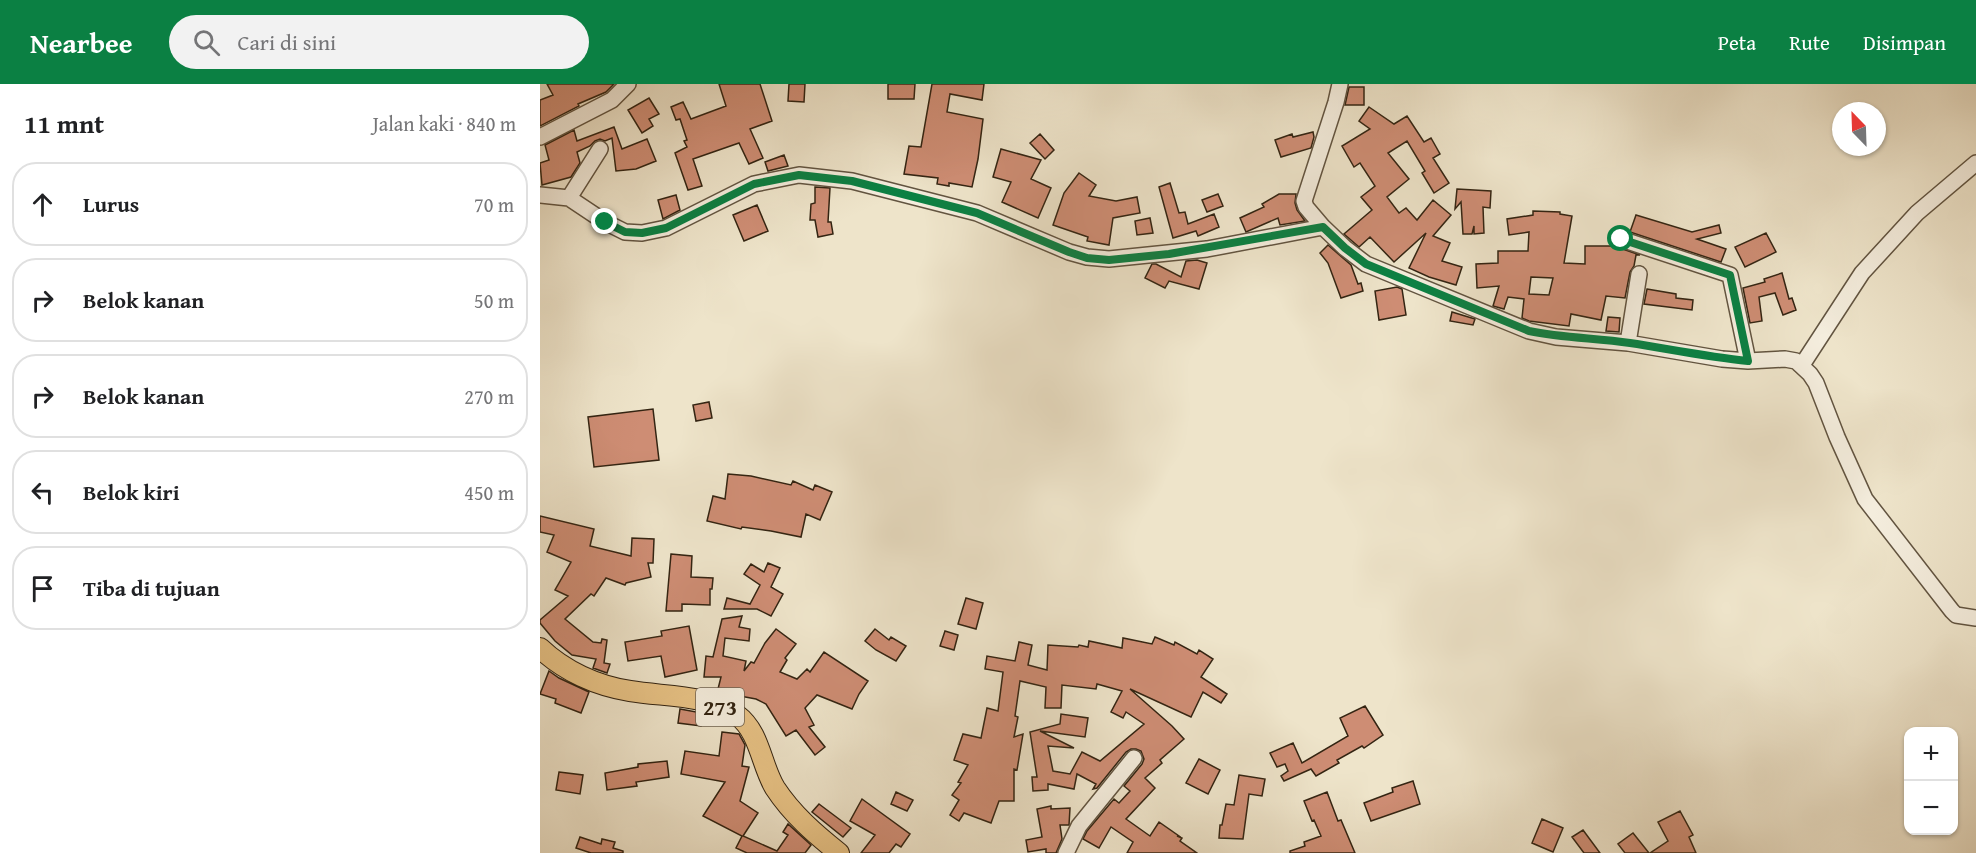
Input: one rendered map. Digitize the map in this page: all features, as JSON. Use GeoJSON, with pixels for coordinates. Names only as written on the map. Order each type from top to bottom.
{"type":"FeatureCollection","features":[{"type":"Feature","properties":{"kind":"main road","name":"273"},"geometry":{"type":"LineString","coordinates":[[540,648],[564,667],[603,685],[699,700],[736,715],[748,727],[771,780],[781,795],[810,830],[839,853]]}},
{"type":"Feature","properties":{"kind":"street"},"geometry":{"type":"LineString","coordinates":[[540,137],[612,100],[628,84]]}},
{"type":"Feature","properties":{"kind":"street"},"geometry":{"type":"LineString","coordinates":[[1340,84],[1304,201],[1306,207],[1323,227],[1345,248],[1366,264],[1529,331],[1556,337],[1628,343],[1706,357],[1748,361],[1785,358],[1796,361],[1816,383],[1865,499],[1952,611],[1956,615],[1976,618]]}},
{"type":"Feature","properties":{"kind":"street"},"geometry":{"type":"LineString","coordinates":[[569,198],[600,149]]}},
{"type":"Feature","properties":{"kind":"street"},"geometry":{"type":"LineString","coordinates":[[1802,366],[1862,273],[1917,213],[1976,163]]}},
{"type":"Feature","properties":{"kind":"street"},"geometry":{"type":"LineString","coordinates":[[540,195],[569,198],[605,222],[625,232],[642,233],[666,228],[754,184],[799,175],[810,176],[852,181],[977,213],[1069,252],[1087,258],[1109,260],[1207,249],[1323,227]]}},
{"type":"Feature","properties":{"kind":"street"},"geometry":{"type":"LineString","coordinates":[[1621,239],[1730,275],[1748,361]]}},
{"type":"Feature","properties":{"kind":"street"},"geometry":{"type":"LineString","coordinates":[[1628,343],[1639,274]]}},
{"type":"Feature","properties":{"kind":"street"},"geometry":{"type":"LineString","coordinates":[[1066,853],[1079,826],[1134,758]]}},
{"type":"Feature","properties":{"kind":"building"},"geometry":{"type":"Polygon","coordinates":[[[547,84],[614,84],[606,92],[578,104],[579,106],[540,126],[540,100],[553,95],[547,84]]]}},
{"type":"Feature","properties":{"kind":"building"},"geometry":{"type":"Polygon","coordinates":[[[719,84],[760,84],[772,121],[750,129],[763,158],[749,164],[739,143],[693,159],[702,186],[688,190],[675,153],[687,147],[684,141],[687,140],[680,119],[676,120],[671,107],[683,102],[691,119],[726,106],[719,84]]]}},
{"type":"Feature","properties":{"kind":"building"},"geometry":{"type":"Polygon","coordinates":[[[789,84],[805,84],[804,102],[788,101],[789,84]]]}},
{"type":"Feature","properties":{"kind":"building"},"geometry":{"type":"Polygon","coordinates":[[[888,84],[915,84],[914,99],[888,99],[888,84]]]}},
{"type":"Feature","properties":{"kind":"building"},"geometry":{"type":"Polygon","coordinates":[[[932,84],[984,84],[982,100],[950,94],[947,112],[983,119],[972,187],[949,183],[949,186],[937,184],[938,178],[904,174],[909,146],[921,147],[932,84]]]}},
{"type":"Feature","properties":{"kind":"building"},"geometry":{"type":"Polygon","coordinates":[[[1349,87],[1364,87],[1364,105],[1345,105],[1349,87]]]}},
{"type":"Feature","properties":{"kind":"building"},"geometry":{"type":"Polygon","coordinates":[[[649,98],[659,114],[649,119],[653,126],[642,133],[628,110],[649,98]]]}},
{"type":"Feature","properties":{"kind":"building"},"geometry":{"type":"Polygon","coordinates":[[[1369,107],[1394,124],[1407,116],[1424,142],[1431,138],[1440,154],[1433,158],[1449,183],[1434,193],[1422,173],[1425,171],[1407,141],[1388,153],[1409,179],[1387,197],[1399,213],[1406,208],[1417,220],[1433,200],[1451,215],[1433,236],[1450,243],[1442,261],[1462,267],[1456,285],[1409,268],[1426,233],[1394,262],[1370,237],[1359,247],[1344,234],[1372,210],[1361,197],[1375,186],[1360,163],[1354,167],[1342,146],[1370,129],[1359,121],[1369,107]]]}},
{"type":"Feature","properties":{"kind":"building"},"geometry":{"type":"Polygon","coordinates":[[[614,127],[622,149],[647,139],[656,161],[636,169],[616,171],[612,138],[605,141],[600,139],[577,152],[580,163],[571,177],[542,185],[540,163],[549,160],[545,145],[574,130],[577,141],[614,127]]]}},
{"type":"Feature","properties":{"kind":"building"},"geometry":{"type":"Polygon","coordinates":[[[1313,132],[1311,148],[1281,157],[1275,140],[1292,134],[1293,137],[1313,132]]]}},
{"type":"Feature","properties":{"kind":"building"},"geometry":{"type":"Polygon","coordinates":[[[1040,134],[1054,150],[1045,159],[1030,143],[1040,134]]]}},
{"type":"Feature","properties":{"kind":"building"},"geometry":{"type":"Polygon","coordinates":[[[1001,149],[1041,160],[1031,179],[1051,188],[1038,218],[1002,202],[1011,182],[993,177],[1001,149]]]}},
{"type":"Feature","properties":{"kind":"building"},"geometry":{"type":"Polygon","coordinates":[[[784,155],[788,166],[768,171],[765,162],[784,155]]]}},
{"type":"Feature","properties":{"kind":"building"},"geometry":{"type":"Polygon","coordinates":[[[1079,173],[1096,185],[1089,196],[1116,201],[1137,197],[1140,213],[1113,218],[1109,245],[1087,241],[1088,237],[1053,225],[1064,193],[1079,173]]]}},
{"type":"Feature","properties":{"kind":"building"},"geometry":{"type":"Polygon","coordinates":[[[1170,183],[1179,213],[1185,212],[1188,224],[1214,214],[1219,227],[1198,236],[1196,231],[1173,238],[1159,187],[1170,183]]]}},
{"type":"Feature","properties":{"kind":"building"},"geometry":{"type":"Polygon","coordinates":[[[815,187],[830,188],[828,222],[831,222],[833,234],[818,237],[815,220],[810,220],[811,204],[815,203],[815,187]]]}},
{"type":"Feature","properties":{"kind":"building"},"geometry":{"type":"Polygon","coordinates":[[[1457,189],[1491,191],[1490,208],[1483,207],[1484,233],[1474,234],[1474,226],[1472,234],[1463,234],[1461,202],[1455,209],[1457,189]]]}},
{"type":"Feature","properties":{"kind":"building"},"geometry":{"type":"Polygon","coordinates":[[[1218,194],[1223,206],[1207,212],[1202,200],[1218,194]]]}},
{"type":"Feature","properties":{"kind":"building"},"geometry":{"type":"Polygon","coordinates":[[[1279,194],[1296,194],[1297,210],[1305,221],[1280,225],[1278,218],[1246,232],[1240,218],[1264,207],[1262,204],[1279,194]]]}},
{"type":"Feature","properties":{"kind":"building"},"geometry":{"type":"Polygon","coordinates":[[[676,195],[680,210],[663,219],[658,200],[676,195]]]}},
{"type":"Feature","properties":{"kind":"building"},"geometry":{"type":"Polygon","coordinates":[[[757,205],[768,231],[744,241],[733,215],[757,205]]]}},
{"type":"Feature","properties":{"kind":"building"},"geometry":{"type":"Polygon","coordinates":[[[1533,211],[1560,212],[1560,214],[1572,216],[1564,263],[1585,264],[1585,246],[1614,246],[1640,255],[1636,255],[1630,272],[1625,298],[1606,296],[1601,320],[1571,314],[1569,326],[1529,321],[1522,318],[1524,299],[1508,297],[1504,309],[1493,306],[1499,286],[1477,288],[1476,264],[1498,263],[1498,251],[1528,251],[1529,232],[1509,235],[1507,219],[1533,215],[1533,211]],[[1531,277],[1529,294],[1549,295],[1553,278],[1531,277]]]}},
{"type":"Feature","properties":{"kind":"building"},"geometry":{"type":"Polygon","coordinates":[[[1636,215],[1692,232],[1719,225],[1721,233],[1697,239],[1726,249],[1721,262],[1630,232],[1636,215]]]}},
{"type":"Feature","properties":{"kind":"building"},"geometry":{"type":"Polygon","coordinates":[[[1150,218],[1153,233],[1137,235],[1135,221],[1150,218]]]}},
{"type":"Feature","properties":{"kind":"building"},"geometry":{"type":"Polygon","coordinates":[[[1766,233],[1776,252],[1745,267],[1735,247],[1766,233]]]}},
{"type":"Feature","properties":{"kind":"building"},"geometry":{"type":"Polygon","coordinates":[[[1328,245],[1351,265],[1363,291],[1341,298],[1328,263],[1320,253],[1328,245]]]}},
{"type":"Feature","properties":{"kind":"building"},"geometry":{"type":"Polygon","coordinates":[[[1197,260],[1207,263],[1199,289],[1169,281],[1165,288],[1145,278],[1152,264],[1181,277],[1186,261],[1197,260]]]}},
{"type":"Feature","properties":{"kind":"building"},"geometry":{"type":"Polygon","coordinates":[[[1782,273],[1789,299],[1792,298],[1796,310],[1783,315],[1775,293],[1759,297],[1762,321],[1750,323],[1743,288],[1765,282],[1764,279],[1782,273]]]}},
{"type":"Feature","properties":{"kind":"building"},"geometry":{"type":"Polygon","coordinates":[[[1397,287],[1402,289],[1406,315],[1379,320],[1375,291],[1397,287]]]}},
{"type":"Feature","properties":{"kind":"building"},"geometry":{"type":"Polygon","coordinates":[[[1647,289],[1676,294],[1676,298],[1693,300],[1692,310],[1644,304],[1647,289]]]}},
{"type":"Feature","properties":{"kind":"building"},"geometry":{"type":"Polygon","coordinates":[[[1452,312],[1475,319],[1473,325],[1450,321],[1452,312]]]}},
{"type":"Feature","properties":{"kind":"building"},"geometry":{"type":"Polygon","coordinates":[[[1608,317],[1620,318],[1619,332],[1606,331],[1608,317]]]}},
{"type":"Feature","properties":{"kind":"building"},"geometry":{"type":"Polygon","coordinates":[[[709,402],[712,418],[696,421],[693,405],[709,402]]]}},
{"type":"Feature","properties":{"kind":"building"},"geometry":{"type":"Polygon","coordinates":[[[653,409],[659,460],[594,467],[588,417],[653,409]]]}},
{"type":"Feature","properties":{"kind":"building"},"geometry":{"type":"Polygon","coordinates":[[[728,474],[751,476],[791,485],[793,481],[813,490],[815,485],[832,492],[820,520],[806,514],[801,537],[742,527],[741,529],[707,521],[713,496],[725,499],[728,474]]]}},
{"type":"Feature","properties":{"kind":"building"},"geometry":{"type":"Polygon","coordinates":[[[540,516],[594,529],[590,546],[631,556],[632,538],[654,539],[653,563],[648,563],[651,577],[625,585],[606,578],[594,596],[591,594],[565,619],[593,642],[601,643],[602,639],[607,640],[604,663],[610,664],[607,673],[593,668],[596,659],[572,655],[555,641],[540,623],[540,620],[568,596],[555,590],[571,562],[547,552],[554,535],[540,532],[540,516]]]}},
{"type":"Feature","properties":{"kind":"building"},"geometry":{"type":"Polygon","coordinates":[[[671,554],[692,556],[691,577],[713,578],[710,605],[682,604],[682,611],[666,611],[671,554]]]}},
{"type":"Feature","properties":{"kind":"building"},"geometry":{"type":"Polygon","coordinates":[[[768,563],[780,568],[771,587],[783,594],[771,616],[757,609],[724,609],[727,598],[750,604],[760,585],[744,574],[751,564],[764,572],[768,563]]]}},
{"type":"Feature","properties":{"kind":"building"},"geometry":{"type":"Polygon","coordinates":[[[966,598],[983,603],[976,629],[958,624],[966,598]]]}},
{"type":"Feature","properties":{"kind":"building"},"geometry":{"type":"Polygon","coordinates":[[[742,616],[739,627],[750,629],[749,641],[725,638],[723,656],[746,661],[744,671],[751,662],[754,663],[776,629],[796,644],[785,658],[787,660],[780,672],[797,679],[807,669],[810,672],[824,652],[868,681],[852,709],[817,695],[805,708],[814,725],[809,727],[825,747],[815,755],[796,730],[786,736],[766,704],[718,689],[721,677],[704,677],[706,656],[713,657],[722,619],[742,616]]]}},
{"type":"Feature","properties":{"kind":"building"},"geometry":{"type":"Polygon","coordinates":[[[689,626],[697,670],[665,677],[661,656],[628,661],[625,642],[662,636],[661,631],[689,626]]]}},
{"type":"Feature","properties":{"kind":"building"},"geometry":{"type":"Polygon","coordinates":[[[875,629],[889,640],[891,637],[906,646],[896,661],[865,641],[875,629]]]}},
{"type":"Feature","properties":{"kind":"building"},"geometry":{"type":"Polygon","coordinates":[[[945,631],[958,635],[954,650],[940,646],[945,631]]]}},
{"type":"Feature","properties":{"kind":"building"},"geometry":{"type":"Polygon","coordinates":[[[1155,637],[1174,645],[1175,642],[1197,654],[1199,650],[1213,659],[1201,677],[1227,694],[1221,703],[1203,692],[1191,717],[1130,689],[1184,739],[1160,760],[1162,763],[1145,778],[1155,788],[1126,819],[1150,836],[1159,822],[1182,838],[1180,841],[1197,853],[1127,853],[1133,842],[1111,827],[1099,848],[1083,839],[1114,799],[1119,803],[1130,791],[1124,786],[1144,759],[1141,751],[1136,749],[1126,752],[1097,788],[1093,789],[1096,784],[1077,774],[1074,789],[1048,784],[1048,790],[1033,791],[1032,777],[1037,777],[1030,732],[1060,724],[1061,714],[1088,718],[1085,737],[1040,731],[1074,748],[1048,746],[1053,771],[1070,774],[1082,752],[1100,761],[1144,724],[1126,712],[1123,718],[1111,712],[1122,691],[1097,684],[1096,689],[1062,685],[1061,708],[1045,708],[1046,687],[1020,681],[1015,716],[1018,717],[1014,737],[1023,734],[1017,770],[1014,769],[1014,801],[999,801],[991,823],[964,813],[959,821],[950,815],[959,800],[952,795],[961,783],[958,782],[968,765],[954,760],[963,734],[981,738],[987,708],[998,711],[1003,672],[985,669],[987,656],[1015,661],[1019,642],[1032,645],[1028,665],[1047,670],[1048,645],[1088,647],[1089,641],[1122,648],[1123,638],[1152,644],[1155,637]]]}},
{"type":"Feature","properties":{"kind":"building"},"geometry":{"type":"Polygon","coordinates":[[[549,671],[589,692],[581,713],[555,703],[556,699],[540,694],[549,671]]]}},
{"type":"Feature","properties":{"kind":"building"},"geometry":{"type":"Polygon","coordinates":[[[1365,706],[1383,735],[1364,748],[1362,746],[1337,760],[1339,763],[1316,776],[1311,769],[1284,781],[1281,776],[1288,771],[1285,764],[1277,767],[1270,753],[1293,743],[1302,763],[1348,736],[1340,718],[1365,706]]]}},
{"type":"Feature","properties":{"kind":"building"},"geometry":{"type":"Polygon","coordinates":[[[680,709],[702,713],[701,726],[678,723],[680,709]]]}},
{"type":"Feature","properties":{"kind":"building"},"geometry":{"type":"Polygon","coordinates":[[[722,732],[739,734],[745,745],[742,766],[749,767],[740,801],[758,813],[743,836],[777,851],[788,835],[783,832],[788,824],[811,845],[805,853],[747,853],[736,848],[742,836],[703,816],[725,782],[681,774],[685,751],[719,756],[722,732]]]}},
{"type":"Feature","properties":{"kind":"building"},"geometry":{"type":"Polygon","coordinates":[[[1199,759],[1220,770],[1208,794],[1186,783],[1199,759]]]}},
{"type":"Feature","properties":{"kind":"building"},"geometry":{"type":"Polygon","coordinates":[[[667,761],[669,777],[636,782],[637,786],[607,790],[605,773],[638,767],[638,764],[667,761]]]}},
{"type":"Feature","properties":{"kind":"building"},"geometry":{"type":"Polygon","coordinates":[[[559,772],[583,775],[580,794],[556,790],[559,772]]]}},
{"type":"Feature","properties":{"kind":"building"},"geometry":{"type":"Polygon","coordinates":[[[1239,775],[1265,779],[1262,796],[1249,794],[1243,839],[1219,838],[1226,804],[1234,805],[1239,775]]]}},
{"type":"Feature","properties":{"kind":"building"},"geometry":{"type":"Polygon","coordinates":[[[1413,781],[1420,804],[1371,821],[1364,803],[1393,792],[1392,788],[1413,781]]]}},
{"type":"Feature","properties":{"kind":"building"},"geometry":{"type":"Polygon","coordinates":[[[896,792],[913,800],[907,811],[891,804],[896,792]]]}},
{"type":"Feature","properties":{"kind":"building"},"geometry":{"type":"Polygon","coordinates":[[[1327,792],[1338,821],[1341,820],[1355,853],[1290,853],[1290,851],[1305,846],[1304,842],[1321,836],[1304,801],[1327,792]]]}},
{"type":"Feature","properties":{"kind":"building"},"geometry":{"type":"Polygon","coordinates":[[[862,799],[910,834],[901,847],[896,844],[889,853],[861,853],[875,835],[850,821],[862,799]]]}},
{"type":"Feature","properties":{"kind":"building"},"geometry":{"type":"Polygon","coordinates":[[[819,804],[851,828],[843,837],[812,812],[819,804]]]}},
{"type":"Feature","properties":{"kind":"building"},"geometry":{"type":"Polygon","coordinates":[[[1051,806],[1051,809],[1070,808],[1069,825],[1060,825],[1062,839],[1056,853],[1046,853],[1046,849],[1028,852],[1026,840],[1042,837],[1037,809],[1051,806]]]}},
{"type":"Feature","properties":{"kind":"building"},"geometry":{"type":"Polygon","coordinates":[[[1680,811],[1693,835],[1689,837],[1696,853],[1650,853],[1668,841],[1658,822],[1680,811]]]}},
{"type":"Feature","properties":{"kind":"building"},"geometry":{"type":"Polygon","coordinates":[[[1542,819],[1563,828],[1553,852],[1532,843],[1542,819]]]}},
{"type":"Feature","properties":{"kind":"building"},"geometry":{"type":"Polygon","coordinates":[[[1583,830],[1600,853],[1584,853],[1572,837],[1583,830]]]}},
{"type":"Feature","properties":{"kind":"building"},"geometry":{"type":"Polygon","coordinates":[[[1633,833],[1649,853],[1625,853],[1618,844],[1633,833]]]}},
{"type":"Feature","properties":{"kind":"building"},"geometry":{"type":"Polygon","coordinates":[[[580,837],[601,844],[602,839],[615,842],[613,848],[623,853],[591,853],[576,848],[580,837]]]}},
{"type":"Feature","properties":{"kind":"route"},"geometry":{"type":"LineString","coordinates":[[605,222],[625,232],[642,233],[666,228],[754,184],[799,175],[852,181],[977,213],[1087,258],[1109,260],[1169,254],[1323,227],[1366,264],[1529,331],[1556,337],[1628,343],[1706,357],[1748,361],[1730,275],[1621,239]]}}]}
